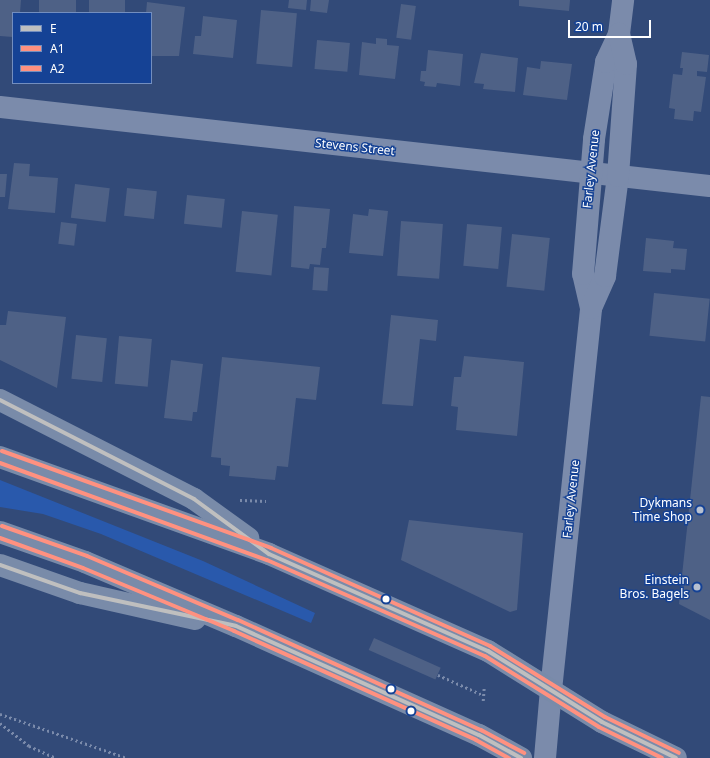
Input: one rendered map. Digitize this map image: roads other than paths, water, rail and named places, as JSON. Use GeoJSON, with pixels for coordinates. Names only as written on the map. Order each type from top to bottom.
{"type":"FeatureCollection","features":[{"type":"Feature","properties":{"kind":"main road"},"geometry":{"type":"LineString","coordinates":[[0,400],[194,499],[268,554]]}},
{"type":"Feature","properties":{"kind":"main road"},"geometry":{"type":"LineString","coordinates":[[0,457],[268,554],[488,651],[602,722],[676,758]]}},
{"type":"Feature","properties":{"kind":"main road"},"geometry":{"type":"LineString","coordinates":[[0,532],[85,562],[236,626],[479,735],[521,758]]}},
{"type":"Feature","properties":{"kind":"main road"},"geometry":{"type":"LineString","coordinates":[[0,565],[80,593],[236,626]]}},
{"type":"Feature","properties":{"kind":"street","name":"Farley Avenue"},"geometry":{"type":"LineString","coordinates":[[591,308],[583,274],[591,173],[606,62],[619,34],[623,0]]}},
{"type":"Feature","properties":{"kind":"street","name":"Farley Avenue"},"geometry":{"type":"LineString","coordinates":[[545,758],[591,308],[605,276],[618,176],[626,64],[619,34]]}},
{"type":"Feature","properties":{"kind":"street","name":"Stevens Street"},"geometry":{"type":"LineString","coordinates":[[0,107],[710,186]]}},
{"type":"Feature","properties":{"kind":"place","name":"Dykmans Time Shop"},"geometry":{"type":"Point","coordinates":[700,510]}},
{"type":"Feature","properties":{"kind":"place","name":"Einstein Bros. Bagels"},"geometry":{"type":"Point","coordinates":[697,587]}}]}
